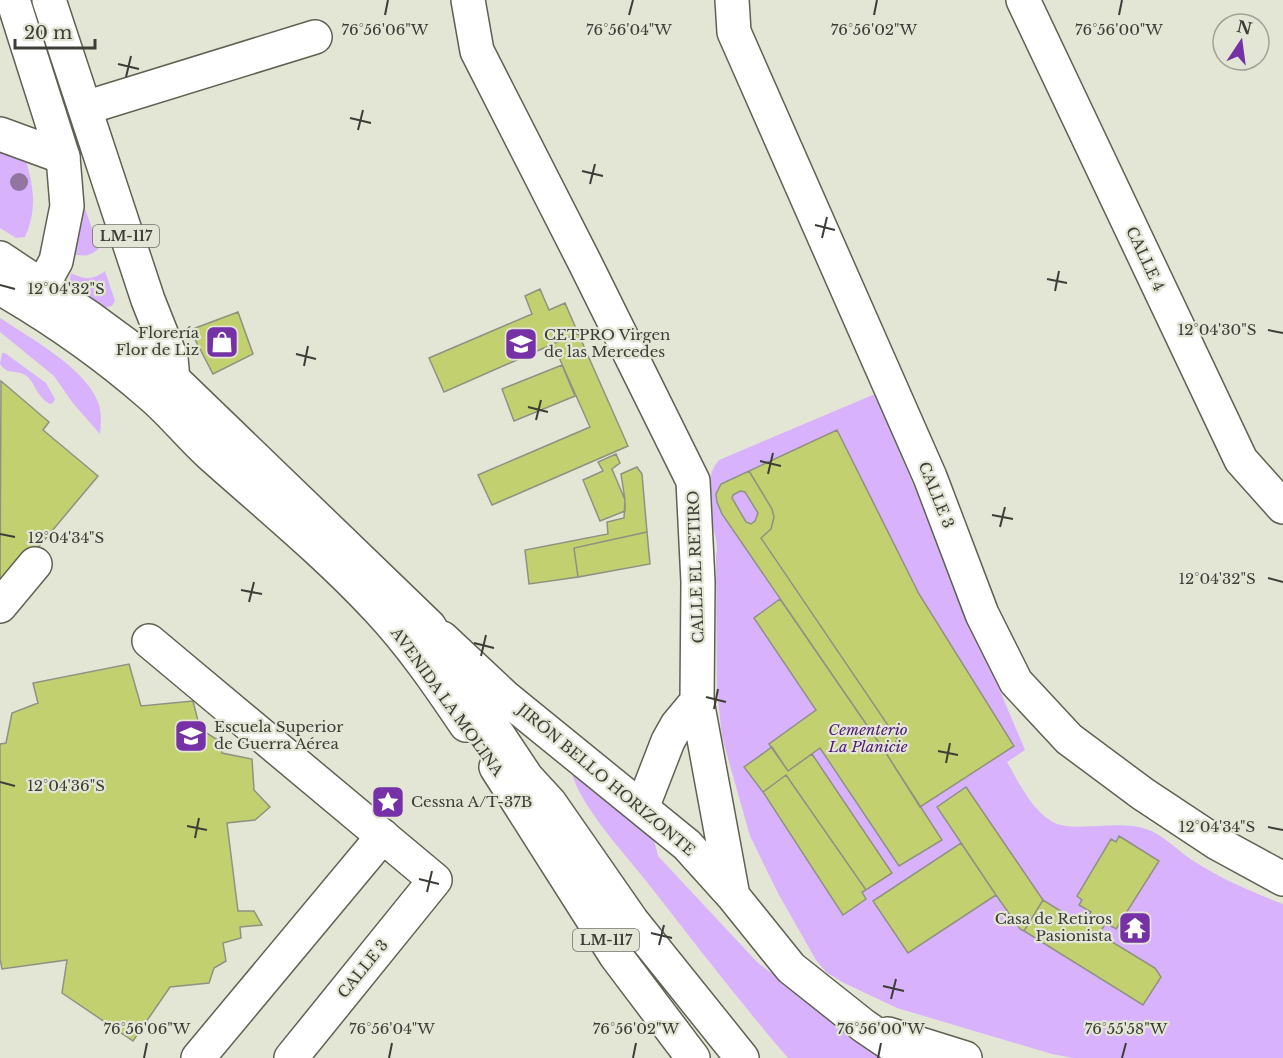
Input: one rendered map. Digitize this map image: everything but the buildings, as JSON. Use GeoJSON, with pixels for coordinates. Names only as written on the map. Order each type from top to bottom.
{"type":"FeatureCollection","features":[{"type":"Feature","properties":{"kind":"street"},"geometry":{"type":"LineString","coordinates":[[13,0],[63,157],[67,206],[56,261],[45,281],[43,299]]}},
{"type":"Feature","properties":{"kind":"street","name":"LM-117"},"geometry":{"type":"LineString","coordinates":[[49,0],[150,307],[171,358],[173,379]]}},
{"type":"Feature","properties":{"kind":"street","name":"CALLE EL RETIRO"},"geometry":{"type":"LineString","coordinates":[[468,0],[477,51],[693,481],[698,582],[698,701],[733,896]]}},
{"type":"Feature","properties":{"kind":"street","name":"CALLE 3"},"geometry":{"type":"LineString","coordinates":[[732,0],[734,32],[930,477],[982,614],[1016,682],[1069,739],[1143,794],[1217,843],[1283,879]]}},
{"type":"Feature","properties":{"kind":"street","name":"CALLE 4"},"geometry":{"type":"LineString","coordinates":[[1023,0],[1241,460],[1283,507]]}},
{"type":"Feature","properties":{"kind":"street"},"geometry":{"type":"LineString","coordinates":[[85,108],[315,37]]}},
{"type":"Feature","properties":{"kind":"street"},"geometry":{"type":"LineString","coordinates":[[0,134],[63,157]]}},
{"type":"Feature","properties":{"kind":"street","name":"AVENIDA LA MOLINA"},"geometry":{"type":"LineString","coordinates":[[0,258],[92,347],[153,397],[207,451],[344,575],[378,609],[413,650],[513,792],[616,956],[693,1058]]}},
{"type":"Feature","properties":{"kind":"street","name":"AVENIDA LA MOLINA"},"geometry":{"type":"LineString","coordinates":[[0,288],[43,299],[173,379],[429,626],[527,778],[550,803],[632,921],[742,1058]]}},
{"type":"Feature","properties":{"kind":"street"},"geometry":{"type":"LineString","coordinates":[[250,490],[271,498],[391,608],[429,626]]}},
{"type":"Feature","properties":{"kind":"street"},"geometry":{"type":"LineString","coordinates":[[0,606],[35,564]]}},
{"type":"Feature","properties":{"kind":"street","name":"JIRÓN BELLO HORIZONTE"},"geometry":{"type":"LineString","coordinates":[[429,626],[505,697],[687,845],[733,896],[791,968],[864,1026],[910,1058]]}},
{"type":"Feature","properties":{"kind":"street"},"geometry":{"type":"LineString","coordinates":[[149,641],[383,836],[198,1058]]}},
{"type":"Feature","properties":{"kind":"street"},"geometry":{"type":"LineString","coordinates":[[642,808],[668,741],[677,725],[698,701]]}},
{"type":"Feature","properties":{"kind":"street","name":"CALLE 3"},"geometry":{"type":"LineString","coordinates":[[291,1058],[435,880],[383,836]]}},
{"type":"Feature","properties":{"kind":"street"},"geometry":{"type":"LineString","coordinates":[[864,1026],[964,1058]]}},
{"type":"Feature","properties":{"kind":"green space"},"geometry":{"type":"Polygon","coordinates":[[[0,152],[26,161],[31,180],[33,208],[25,237],[16,238],[0,228],[0,152]]]}},
{"type":"Feature","properties":{"kind":"green space"},"geometry":{"type":"Polygon","coordinates":[[[76,183],[99,248],[88,255],[74,254],[78,229],[76,183]]]}},
{"type":"Feature","properties":{"kind":"green space"},"geometry":{"type":"Polygon","coordinates":[[[105,271],[115,301],[112,306],[104,308],[68,289],[71,273],[89,278],[105,271]]]}},
{"type":"Feature","properties":{"kind":"green space"},"geometry":{"type":"Polygon","coordinates":[[[0,318],[55,354],[81,377],[98,402],[101,418],[100,434],[72,402],[54,376],[0,332],[0,318]]]}},
{"type":"Feature","properties":{"kind":"green space"},"geometry":{"type":"Polygon","coordinates":[[[2,353],[46,383],[55,399],[53,403],[50,404],[45,400],[25,375],[3,368],[0,364],[2,353]]]}},
{"type":"Feature","properties":{"kind":"green space","name":"Cementerio La Planicie"},"geometry":{"type":"Polygon","coordinates":[[[875,394],[1025,750],[1007,762],[1026,794],[1044,816],[1060,825],[1082,827],[1122,825],[1152,831],[1213,873],[1283,904],[1283,1058],[1073,1058],[1052,1054],[897,1008],[844,983],[826,972],[816,960],[779,895],[750,836],[722,737],[717,689],[717,547],[708,496],[712,473],[719,460],[875,394]]]}},
{"type":"Feature","properties":{"kind":"green space"},"geometry":{"type":"Polygon","coordinates":[[[571,769],[653,836],[658,856],[758,963],[890,1058],[788,1058],[603,828],[582,797],[571,769]]]}},
{"type":"Feature","properties":{"kind":"place","name":"Florería Flor de Liz"},"geometry":{"type":"Point","coordinates":[222,342]}},
{"type":"Feature","properties":{"kind":"place","name":"CETPRO Virgen de las Mercedes"},"geometry":{"type":"Point","coordinates":[521,344]}},
{"type":"Feature","properties":{"kind":"place","name":"Escuela Superior de Guerra Aérea"},"geometry":{"type":"Point","coordinates":[191,736]}},
{"type":"Feature","properties":{"kind":"place","name":"Cessna A/T-37B"},"geometry":{"type":"Point","coordinates":[388,802]}},
{"type":"Feature","properties":{"kind":"place","name":"Casa de Retiros Pasionista"},"geometry":{"type":"Point","coordinates":[1135,928]}}]}
